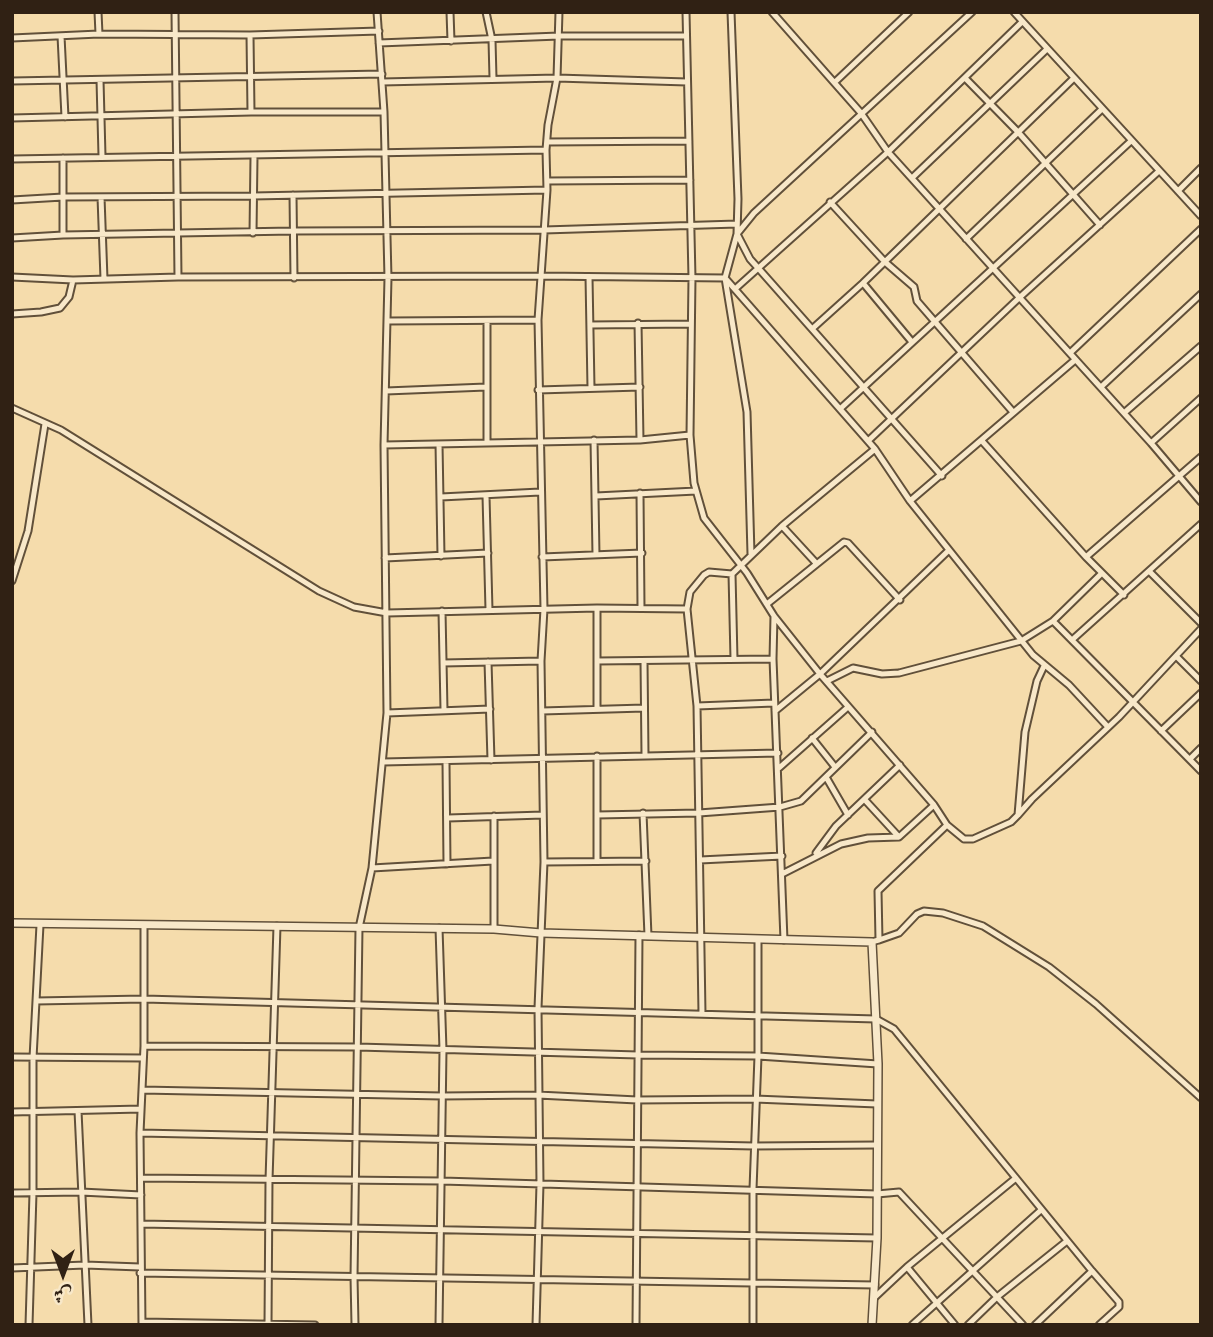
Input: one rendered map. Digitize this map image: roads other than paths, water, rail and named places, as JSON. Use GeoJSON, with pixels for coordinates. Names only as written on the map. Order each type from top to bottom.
{"type":"FeatureCollection","features":[{"type":"Feature","properties":{"kind":"street"},"geometry":{"type":"LineString","coordinates":[[98,12],[99,34]]}},
{"type":"Feature","properties":{"kind":"street"},"geometry":{"type":"LineString","coordinates":[[175,12],[178,277]]}},
{"type":"Feature","properties":{"kind":"street"},"geometry":{"type":"LineString","coordinates":[[355,1325],[359,928],[372,868],[387,713],[384,445],[388,278],[384,112],[377,12]]}},
{"type":"Feature","properties":{"kind":"street"},"geometry":{"type":"LineString","coordinates":[[450,12],[451,41]]}},
{"type":"Feature","properties":{"kind":"street"},"geometry":{"type":"LineString","coordinates":[[486,12],[492,40],[493,78]]}},
{"type":"Feature","properties":{"kind":"street"},"geometry":{"type":"LineString","coordinates":[[536,1325],[540,1184],[538,1008],[544,862],[541,660],[544,610],[538,320],[547,190],[546,150],[558,78],[559,12]]}},
{"type":"Feature","properties":{"kind":"street"},"geometry":{"type":"LineString","coordinates":[[686,12],[692,278],[690,435],[696,491],[705,518],[752,580],[774,616],[820,674],[934,805],[947,825],[964,839],[973,839],[1011,822],[1132,704],[1201,629]]}},
{"type":"Feature","properties":{"kind":"street"},"geometry":{"type":"LineString","coordinates":[[731,12],[738,199],[737,234],[725,278],[747,412],[751,554]]}},
{"type":"Feature","properties":{"kind":"street"},"geometry":{"type":"LineString","coordinates":[[772,12],[861,113],[888,152],[1101,387],[1201,502]]}},
{"type":"Feature","properties":{"kind":"street"},"geometry":{"type":"LineString","coordinates":[[779,19],[787,12]]}},
{"type":"Feature","properties":{"kind":"street"},"geometry":{"type":"LineString","coordinates":[[835,82],[909,12]]}},
{"type":"Feature","properties":{"kind":"street"},"geometry":{"type":"LineString","coordinates":[[737,234],[754,213],[972,12]]}},
{"type":"Feature","properties":{"kind":"street"},"geometry":{"type":"LineString","coordinates":[[1014,12],[1201,216]]}},
{"type":"Feature","properties":{"kind":"street"},"geometry":{"type":"LineString","coordinates":[[736,289],[888,152],[1022,22]]}},
{"type":"Feature","properties":{"kind":"street"},"geometry":{"type":"LineString","coordinates":[[12,38],[99,34],[176,36],[379,31]]}},
{"type":"Feature","properties":{"kind":"street"},"geometry":{"type":"LineString","coordinates":[[250,35],[251,112]]}},
{"type":"Feature","properties":{"kind":"street"},"geometry":{"type":"LineString","coordinates":[[61,36],[65,117]]}},
{"type":"Feature","properties":{"kind":"street"},"geometry":{"type":"LineString","coordinates":[[379,43],[559,36],[687,36]]}},
{"type":"Feature","properties":{"kind":"street"},"geometry":{"type":"LineString","coordinates":[[912,178],[1047,49]]}},
{"type":"Feature","properties":{"kind":"street"},"geometry":{"type":"LineString","coordinates":[[12,81],[382,74]]}},
{"type":"Feature","properties":{"kind":"street"},"geometry":{"type":"LineString","coordinates":[[382,82],[558,78],[687,82]]}},
{"type":"Feature","properties":{"kind":"street"},"geometry":{"type":"LineString","coordinates":[[965,78],[1100,225]]}},
{"type":"Feature","properties":{"kind":"street"},"geometry":{"type":"LineString","coordinates":[[812,329],[885,262],[1074,78]]}},
{"type":"Feature","properties":{"kind":"street"},"geometry":{"type":"LineString","coordinates":[[100,80],[102,156]]}},
{"type":"Feature","properties":{"kind":"street"},"geometry":{"type":"LineString","coordinates":[[966,239],[1102,109]]}},
{"type":"Feature","properties":{"kind":"street"},"geometry":{"type":"LineString","coordinates":[[12,118],[251,112],[384,112]]}},
{"type":"Feature","properties":{"kind":"street"},"geometry":{"type":"LineString","coordinates":[[547,142],[689,141]]}},
{"type":"Feature","properties":{"kind":"street"},"geometry":{"type":"LineString","coordinates":[[839,409],[1131,141]]}},
{"type":"Feature","properties":{"kind":"street"},"geometry":{"type":"LineString","coordinates":[[12,159],[546,150]]}},
{"type":"Feature","properties":{"kind":"street"},"geometry":{"type":"LineString","coordinates":[[253,233],[254,157]]}},
{"type":"Feature","properties":{"kind":"street"},"geometry":{"type":"LineString","coordinates":[[63,158],[63,235]]}},
{"type":"Feature","properties":{"kind":"street"},"geometry":{"type":"LineString","coordinates":[[1178,191],[1201,168]]}},
{"type":"Feature","properties":{"kind":"street"},"geometry":{"type":"LineString","coordinates":[[868,441],[1019,298],[1159,171]]}},
{"type":"Feature","properties":{"kind":"street"},"geometry":{"type":"LineString","coordinates":[[547,181],[690,180]]}},
{"type":"Feature","properties":{"kind":"street"},"geometry":{"type":"LineString","coordinates":[[12,200],[547,190]]}},
{"type":"Feature","properties":{"kind":"street"},"geometry":{"type":"LineString","coordinates":[[293,195],[294,278]]}},
{"type":"Feature","properties":{"kind":"street"},"geometry":{"type":"LineString","coordinates":[[101,197],[104,279]]}},
{"type":"Feature","properties":{"kind":"street"},"geometry":{"type":"LineString","coordinates":[[830,202],[885,262],[914,287],[917,302],[1013,412]]}},
{"type":"Feature","properties":{"kind":"street"},"geometry":{"type":"LineString","coordinates":[[12,238],[293,231],[544,230],[737,224]]}},
{"type":"Feature","properties":{"kind":"street"},"geometry":{"type":"LineString","coordinates":[[1070,354],[1201,229]]}},
{"type":"Feature","properties":{"kind":"street"},"geometry":{"type":"LineString","coordinates":[[737,234],[750,260],[942,476]]}},
{"type":"Feature","properties":{"kind":"street"},"geometry":{"type":"LineString","coordinates":[[590,276],[591,388]]}},
{"type":"Feature","properties":{"kind":"street"},"geometry":{"type":"LineString","coordinates":[[12,277],[73,280],[178,277],[725,278],[875,449],[948,551],[1021,641],[1044,666],[1069,685],[1108,727]]}},
{"type":"Feature","properties":{"kind":"street"},"geometry":{"type":"LineString","coordinates":[[12,314],[41,312],[60,307],[69,297],[73,280]]}},
{"type":"Feature","properties":{"kind":"street"},"geometry":{"type":"LineString","coordinates":[[863,283],[912,342]]}},
{"type":"Feature","properties":{"kind":"street"},"geometry":{"type":"LineString","coordinates":[[1101,387],[1201,294]]}},
{"type":"Feature","properties":{"kind":"street"},"geometry":{"type":"LineString","coordinates":[[388,321],[538,320]]}},
{"type":"Feature","properties":{"kind":"street"},"geometry":{"type":"LineString","coordinates":[[487,321],[487,442]]}},
{"type":"Feature","properties":{"kind":"street"},"geometry":{"type":"LineString","coordinates":[[638,323],[640,440]]}},
{"type":"Feature","properties":{"kind":"street"},"geometry":{"type":"LineString","coordinates":[[590,324],[691,324]]}},
{"type":"Feature","properties":{"kind":"street"},"geometry":{"type":"LineString","coordinates":[[1124,413],[1201,346]]}},
{"type":"Feature","properties":{"kind":"street"},"geometry":{"type":"LineString","coordinates":[[910,501],[1075,360]]}},
{"type":"Feature","properties":{"kind":"street"},"geometry":{"type":"LineString","coordinates":[[386,391],[486,387]]}},
{"type":"Feature","properties":{"kind":"street"},"geometry":{"type":"LineString","coordinates":[[538,390],[639,387]]}},
{"type":"Feature","properties":{"kind":"street"},"geometry":{"type":"LineString","coordinates":[[1151,443],[1201,398]]}},
{"type":"Feature","properties":{"kind":"street"},"geometry":{"type":"LineString","coordinates":[[12,408],[61,430],[319,592],[354,607],[387,613],[687,608]]}},
{"type":"Feature","properties":{"kind":"street"},"geometry":{"type":"LineString","coordinates":[[12,581],[28,531],[45,424]]}},
{"type":"Feature","properties":{"kind":"street"},"geometry":{"type":"LineString","coordinates":[[384,445],[640,440],[690,435]]}},
{"type":"Feature","properties":{"kind":"street"},"geometry":{"type":"LineString","coordinates":[[594,440],[596,555]]}},
{"type":"Feature","properties":{"kind":"street"},"geometry":{"type":"LineString","coordinates":[[982,441],[1086,557],[1124,594]]}},
{"type":"Feature","properties":{"kind":"street"},"geometry":{"type":"LineString","coordinates":[[439,444],[441,556]]}},
{"type":"Feature","properties":{"kind":"street"},"geometry":{"type":"LineString","coordinates":[[734,659],[732,574],[782,526],[875,449]]}},
{"type":"Feature","properties":{"kind":"street"},"geometry":{"type":"LineString","coordinates":[[1086,557],[1201,457]]}},
{"type":"Feature","properties":{"kind":"street"},"geometry":{"type":"LineString","coordinates":[[596,496],[696,491]]}},
{"type":"Feature","properties":{"kind":"street"},"geometry":{"type":"LineString","coordinates":[[441,498],[540,492]]}},
{"type":"Feature","properties":{"kind":"street"},"geometry":{"type":"LineString","coordinates":[[640,493],[641,607]]}},
{"type":"Feature","properties":{"kind":"street"},"geometry":{"type":"LineString","coordinates":[[486,496],[489,610]]}},
{"type":"Feature","properties":{"kind":"street"},"geometry":{"type":"LineString","coordinates":[[1072,640],[1201,524]]}},
{"type":"Feature","properties":{"kind":"street"},"geometry":{"type":"LineString","coordinates":[[782,526],[816,563]]}},
{"type":"Feature","properties":{"kind":"street"},"geometry":{"type":"LineString","coordinates":[[767,604],[841,542],[848,543],[900,600]]}},
{"type":"Feature","properties":{"kind":"street"},"geometry":{"type":"LineString","coordinates":[[775,711],[820,674],[948,551]]}},
{"type":"Feature","properties":{"kind":"street"},"geometry":{"type":"LineString","coordinates":[[542,557],[642,552]]}},
{"type":"Feature","properties":{"kind":"street"},"geometry":{"type":"LineString","coordinates":[[385,558],[488,553]]}},
{"type":"Feature","properties":{"kind":"street"},"geometry":{"type":"LineString","coordinates":[[1149,571],[1201,623]]}},
{"type":"Feature","properties":{"kind":"street"},"geometry":{"type":"LineString","coordinates":[[702,1013],[697,706],[687,608],[690,592],[704,575],[709,572],[732,574]]}},
{"type":"Feature","properties":{"kind":"street"},"geometry":{"type":"LineString","coordinates":[[827,681],[853,668],[890,674],[923,668],[1021,641],[1053,621],[1102,573]]}},
{"type":"Feature","properties":{"kind":"street"},"geometry":{"type":"LineString","coordinates":[[597,608],[597,709]]}},
{"type":"Feature","properties":{"kind":"street"},"geometry":{"type":"LineString","coordinates":[[442,611],[444,710]]}},
{"type":"Feature","properties":{"kind":"street"},"geometry":{"type":"LineString","coordinates":[[774,616],[774,703],[779,768],[784,940]]}},
{"type":"Feature","properties":{"kind":"street"},"geometry":{"type":"LineString","coordinates":[[1053,621],[1201,771]]}},
{"type":"Feature","properties":{"kind":"street"},"geometry":{"type":"LineString","coordinates":[[1176,656],[1201,681]]}},
{"type":"Feature","properties":{"kind":"street"},"geometry":{"type":"LineString","coordinates":[[597,661],[773,659]]}},
{"type":"Feature","properties":{"kind":"street"},"geometry":{"type":"LineString","coordinates":[[443,663],[541,660]]}},
{"type":"Feature","properties":{"kind":"street"},"geometry":{"type":"LineString","coordinates":[[643,661],[645,755]]}},
{"type":"Feature","properties":{"kind":"street"},"geometry":{"type":"LineString","coordinates":[[488,662],[491,760]]}},
{"type":"Feature","properties":{"kind":"street"},"geometry":{"type":"LineString","coordinates":[[1018,815],[1027,720],[1037,681],[1044,666]]}},
{"type":"Feature","properties":{"kind":"street"},"geometry":{"type":"LineString","coordinates":[[1161,731],[1201,693]]}},
{"type":"Feature","properties":{"kind":"street"},"geometry":{"type":"LineString","coordinates":[[697,706],[774,703]]}},
{"type":"Feature","properties":{"kind":"street"},"geometry":{"type":"LineString","coordinates":[[779,768],[848,706]]}},
{"type":"Feature","properties":{"kind":"street"},"geometry":{"type":"LineString","coordinates":[[542,711],[644,708]]}},
{"type":"Feature","properties":{"kind":"street"},"geometry":{"type":"LineString","coordinates":[[387,713],[490,709]]}},
{"type":"Feature","properties":{"kind":"street"},"geometry":{"type":"LineString","coordinates":[[597,815],[699,813],[780,807],[801,801],[872,732]]}},
{"type":"Feature","properties":{"kind":"street"},"geometry":{"type":"LineString","coordinates":[[812,738],[835,767]]}},
{"type":"Feature","properties":{"kind":"street"},"geometry":{"type":"LineString","coordinates":[[1190,759],[1201,748]]}},
{"type":"Feature","properties":{"kind":"street"},"geometry":{"type":"LineString","coordinates":[[383,762],[778,753]]}},
{"type":"Feature","properties":{"kind":"street"},"geometry":{"type":"LineString","coordinates":[[597,756],[597,860]]}},
{"type":"Feature","properties":{"kind":"street"},"geometry":{"type":"LineString","coordinates":[[446,762],[447,864]]}},
{"type":"Feature","properties":{"kind":"street"},"geometry":{"type":"LineString","coordinates":[[814,856],[836,827],[900,765]]}},
{"type":"Feature","properties":{"kind":"street"},"geometry":{"type":"LineString","coordinates":[[826,777],[848,815]]}},
{"type":"Feature","properties":{"kind":"street"},"geometry":{"type":"LineString","coordinates":[[865,800],[899,838]]}},
{"type":"Feature","properties":{"kind":"street"},"geometry":{"type":"LineString","coordinates":[[782,874],[841,844],[867,838],[899,838],[934,805]]}},
{"type":"Feature","properties":{"kind":"street"},"geometry":{"type":"LineString","coordinates":[[643,813],[648,936]]}},
{"type":"Feature","properties":{"kind":"street"},"geometry":{"type":"LineString","coordinates":[[448,818],[543,815]]}},
{"type":"Feature","properties":{"kind":"street"},"geometry":{"type":"LineString","coordinates":[[494,816],[494,929]]}},
{"type":"Feature","properties":{"kind":"street"},"geometry":{"type":"LineString","coordinates":[[872,1325],[877,1238],[878,1064],[875,941],[878,891],[947,825]]}},
{"type":"Feature","properties":{"kind":"street"},"geometry":{"type":"LineString","coordinates":[[700,860],[782,856]]}},
{"type":"Feature","properties":{"kind":"street"},"geometry":{"type":"LineString","coordinates":[[372,868],[493,861]]}},
{"type":"Feature","properties":{"kind":"street"},"geometry":{"type":"LineString","coordinates":[[544,862],[646,861]]}},
{"type":"Feature","properties":{"kind":"street"},"geometry":{"type":"LineString","coordinates":[[12,923],[494,929],[758,940],[875,941],[900,933],[917,914],[925,911],[943,913],[983,926],[1049,967],[1096,1004],[1201,1098]]}},
{"type":"Feature","properties":{"kind":"street"},"geometry":{"type":"LineString","coordinates":[[29,1325],[33,1058],[40,925]]}},
{"type":"Feature","properties":{"kind":"street"},"geometry":{"type":"LineString","coordinates":[[144,926],[144,1046],[140,1133],[142,1323],[315,1325]]}},
{"type":"Feature","properties":{"kind":"street"},"geometry":{"type":"LineString","coordinates":[[268,1324],[269,1180],[277,926]]}},
{"type":"Feature","properties":{"kind":"street"},"geometry":{"type":"LineString","coordinates":[[439,928],[443,1050],[439,1325]]}},
{"type":"Feature","properties":{"kind":"street"},"geometry":{"type":"LineString","coordinates":[[636,1325],[639,935]]}},
{"type":"Feature","properties":{"kind":"street"},"geometry":{"type":"LineString","coordinates":[[753,1325],[752,1237],[758,1056],[758,940]]}},
{"type":"Feature","properties":{"kind":"street"},"geometry":{"type":"LineString","coordinates":[[37,1001],[144,999],[876,1019],[894,1029],[1119,1302],[1119,1307],[1099,1325]]}},
{"type":"Feature","properties":{"kind":"street"},"geometry":{"type":"LineString","coordinates":[[144,1046],[358,1047],[758,1056],[878,1064]]}},
{"type":"Feature","properties":{"kind":"street"},"geometry":{"type":"LineString","coordinates":[[12,1057],[143,1058]]}},
{"type":"Feature","properties":{"kind":"street"},"geometry":{"type":"LineString","coordinates":[[142,1090],[442,1096],[538,1095],[637,1100],[755,1099],[877,1104]]}},
{"type":"Feature","properties":{"kind":"street"},"geometry":{"type":"LineString","coordinates":[[12,1112],[141,1109]]}},
{"type":"Feature","properties":{"kind":"street"},"geometry":{"type":"LineString","coordinates":[[78,1111],[88,1325]]}},
{"type":"Feature","properties":{"kind":"street"},"geometry":{"type":"LineString","coordinates":[[140,1133],[754,1146],[877,1145]]}},
{"type":"Feature","properties":{"kind":"street"},"geometry":{"type":"LineString","coordinates":[[142,1178],[442,1181],[877,1194],[899,1192],[1023,1325]]}},
{"type":"Feature","properties":{"kind":"street"},"geometry":{"type":"LineString","coordinates":[[874,1298],[907,1267],[1016,1178]]}},
{"type":"Feature","properties":{"kind":"street"},"geometry":{"type":"LineString","coordinates":[[12,1193],[141,1195]]}},
{"type":"Feature","properties":{"kind":"street"},"geometry":{"type":"LineString","coordinates":[[912,1325],[1041,1210]]}},
{"type":"Feature","properties":{"kind":"street"},"geometry":{"type":"LineString","coordinates":[[141,1224],[877,1238]]}},
{"type":"Feature","properties":{"kind":"street"},"geometry":{"type":"LineString","coordinates":[[968,1325],[996,1297],[1067,1241]]}},
{"type":"Feature","properties":{"kind":"street"},"geometry":{"type":"LineString","coordinates":[[12,1268],[85,1265],[270,1276],[875,1285]]}},
{"type":"Feature","properties":{"kind":"street"},"geometry":{"type":"LineString","coordinates":[[907,1267],[954,1325]]}},
{"type":"Feature","properties":{"kind":"street"},"geometry":{"type":"LineString","coordinates":[[1035,1325],[1091,1271]]}}]}
